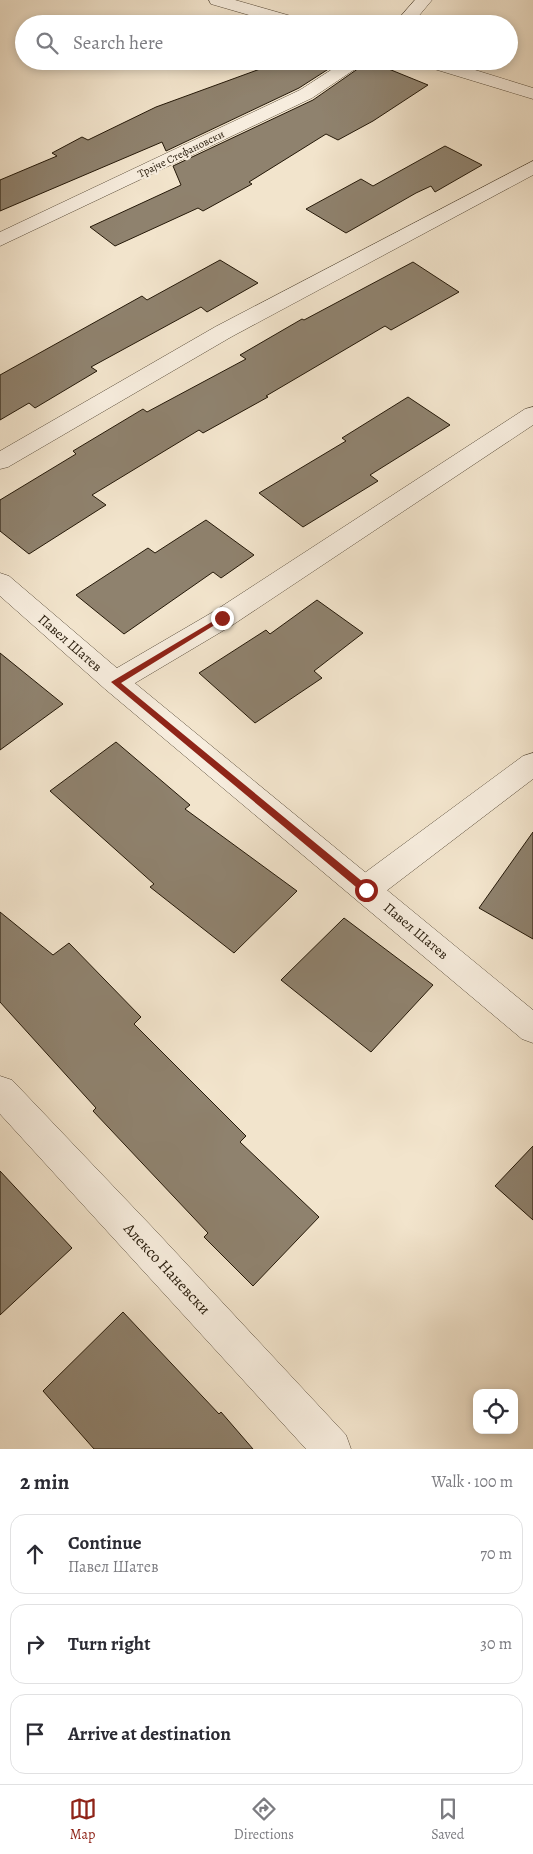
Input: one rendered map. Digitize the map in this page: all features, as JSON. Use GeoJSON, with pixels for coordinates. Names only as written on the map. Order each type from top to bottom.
{"type":"FeatureCollection","features":[{"type":"Feature","properties":{"kind":"street"},"geometry":{"type":"LineString","coordinates":[[216,0],[268,15]]}},
{"type":"Feature","properties":{"kind":"street"},"geometry":{"type":"LineString","coordinates":[[410,15],[424,0]]}},
{"type":"Feature","properties":{"kind":"street","name":"Трајче Стефановски"},"geometry":{"type":"LineString","coordinates":[[0,240],[306,94],[344,70]]}},
{"type":"Feature","properties":{"kind":"street"},"geometry":{"type":"LineString","coordinates":[[456,70],[533,94]]}},
{"type":"Feature","properties":{"kind":"street"},"geometry":{"type":"LineString","coordinates":[[0,461],[223,332],[533,167]]}},
{"type":"Feature","properties":{"kind":"street"},"geometry":{"type":"LineString","coordinates":[[115,682],[222,618],[533,414]]}},
{"type":"Feature","properties":{"kind":"street","name":"Павел Шатев"},"geometry":{"type":"LineString","coordinates":[[0,582],[115,682],[533,1029]]}},
{"type":"Feature","properties":{"kind":"street"},"geometry":{"type":"LineString","coordinates":[[366,890],[533,764]]}},
{"type":"Feature","properties":{"kind":"street","name":"Алексо Наневски"},"geometry":{"type":"LineString","coordinates":[[0,1091],[149,1248],[332,1449]]}},
{"type":"Feature","properties":{"kind":"building"},"geometry":{"type":"Polygon","coordinates":[[[257,70],[327,70],[299,88],[166,151],[162,142],[0,211],[0,180],[57,156],[52,153],[82,137],[88,140],[156,107],[257,70]]]}},
{"type":"Feature","properties":{"kind":"building"},"geometry":{"type":"Polygon","coordinates":[[[356,70],[391,70],[428,85],[373,121],[338,140],[326,134],[249,182],[252,184],[203,211],[198,208],[115,246],[90,227],[181,185],[173,166],[313,100],[356,70]]]}},
{"type":"Feature","properties":{"kind":"building"},"geometry":{"type":"Polygon","coordinates":[[[445,146],[482,165],[435,192],[431,186],[416,193],[346,233],[306,209],[361,179],[373,186],[445,146]]]}},
{"type":"Feature","properties":{"kind":"building"},"geometry":{"type":"Polygon","coordinates":[[[220,260],[258,283],[207,312],[201,307],[91,367],[97,371],[35,408],[29,403],[0,420],[0,375],[142,296],[147,300],[220,260]]]}},
{"type":"Feature","properties":{"kind":"building"},"geometry":{"type":"Polygon","coordinates":[[[413,262],[459,292],[391,330],[385,326],[266,396],[268,397],[203,433],[199,430],[92,495],[106,505],[29,554],[0,531],[0,500],[76,454],[73,451],[143,409],[147,412],[246,359],[240,355],[302,319],[304,320],[413,262]]]}},
{"type":"Feature","properties":{"kind":"building"},"geometry":{"type":"Polygon","coordinates":[[[408,397],[450,425],[370,475],[378,481],[303,527],[259,493],[346,441],[342,438],[408,397]]]}},
{"type":"Feature","properties":{"kind":"building"},"geometry":{"type":"Polygon","coordinates":[[[206,520],[254,555],[221,578],[213,572],[124,634],[76,595],[148,548],[155,553],[206,520]]]}},
{"type":"Feature","properties":{"kind":"building"},"geometry":{"type":"Polygon","coordinates":[[[317,600],[363,633],[314,671],[322,678],[255,723],[199,673],[266,630],[270,634],[317,600]]]}},
{"type":"Feature","properties":{"kind":"building"},"geometry":{"type":"Polygon","coordinates":[[[0,653],[63,704],[0,750],[0,653]]]}},
{"type":"Feature","properties":{"kind":"building"},"geometry":{"type":"Polygon","coordinates":[[[116,742],[190,805],[185,809],[297,891],[234,953],[150,887],[154,884],[50,791],[116,742]]]}},
{"type":"Feature","properties":{"kind":"building"},"geometry":{"type":"Polygon","coordinates":[[[533,832],[533,939],[479,908],[533,832]]]}},
{"type":"Feature","properties":{"kind":"building"},"geometry":{"type":"Polygon","coordinates":[[[0,912],[53,955],[69,943],[141,1017],[134,1024],[246,1136],[240,1142],[319,1217],[253,1286],[204,1237],[208,1233],[93,1111],[96,1108],[0,1002],[0,912]]]}},
{"type":"Feature","properties":{"kind":"building"},"geometry":{"type":"Polygon","coordinates":[[[344,918],[433,985],[371,1052],[281,980],[344,918]]]}},
{"type":"Feature","properties":{"kind":"building"},"geometry":{"type":"Polygon","coordinates":[[[533,1146],[533,1220],[495,1186],[533,1146]]]}},
{"type":"Feature","properties":{"kind":"building"},"geometry":{"type":"Polygon","coordinates":[[[0,1171],[72,1248],[0,1315],[0,1171]]]}},
{"type":"Feature","properties":{"kind":"building"},"geometry":{"type":"Polygon","coordinates":[[[123,1312],[219,1414],[221,1412],[253,1449],[94,1449],[43,1391],[123,1312]]]}},
{"type":"Feature","properties":{"kind":"route"},"geometry":{"type":"LineString","coordinates":[[222,618],[115,682],[366,890]]}}]}
